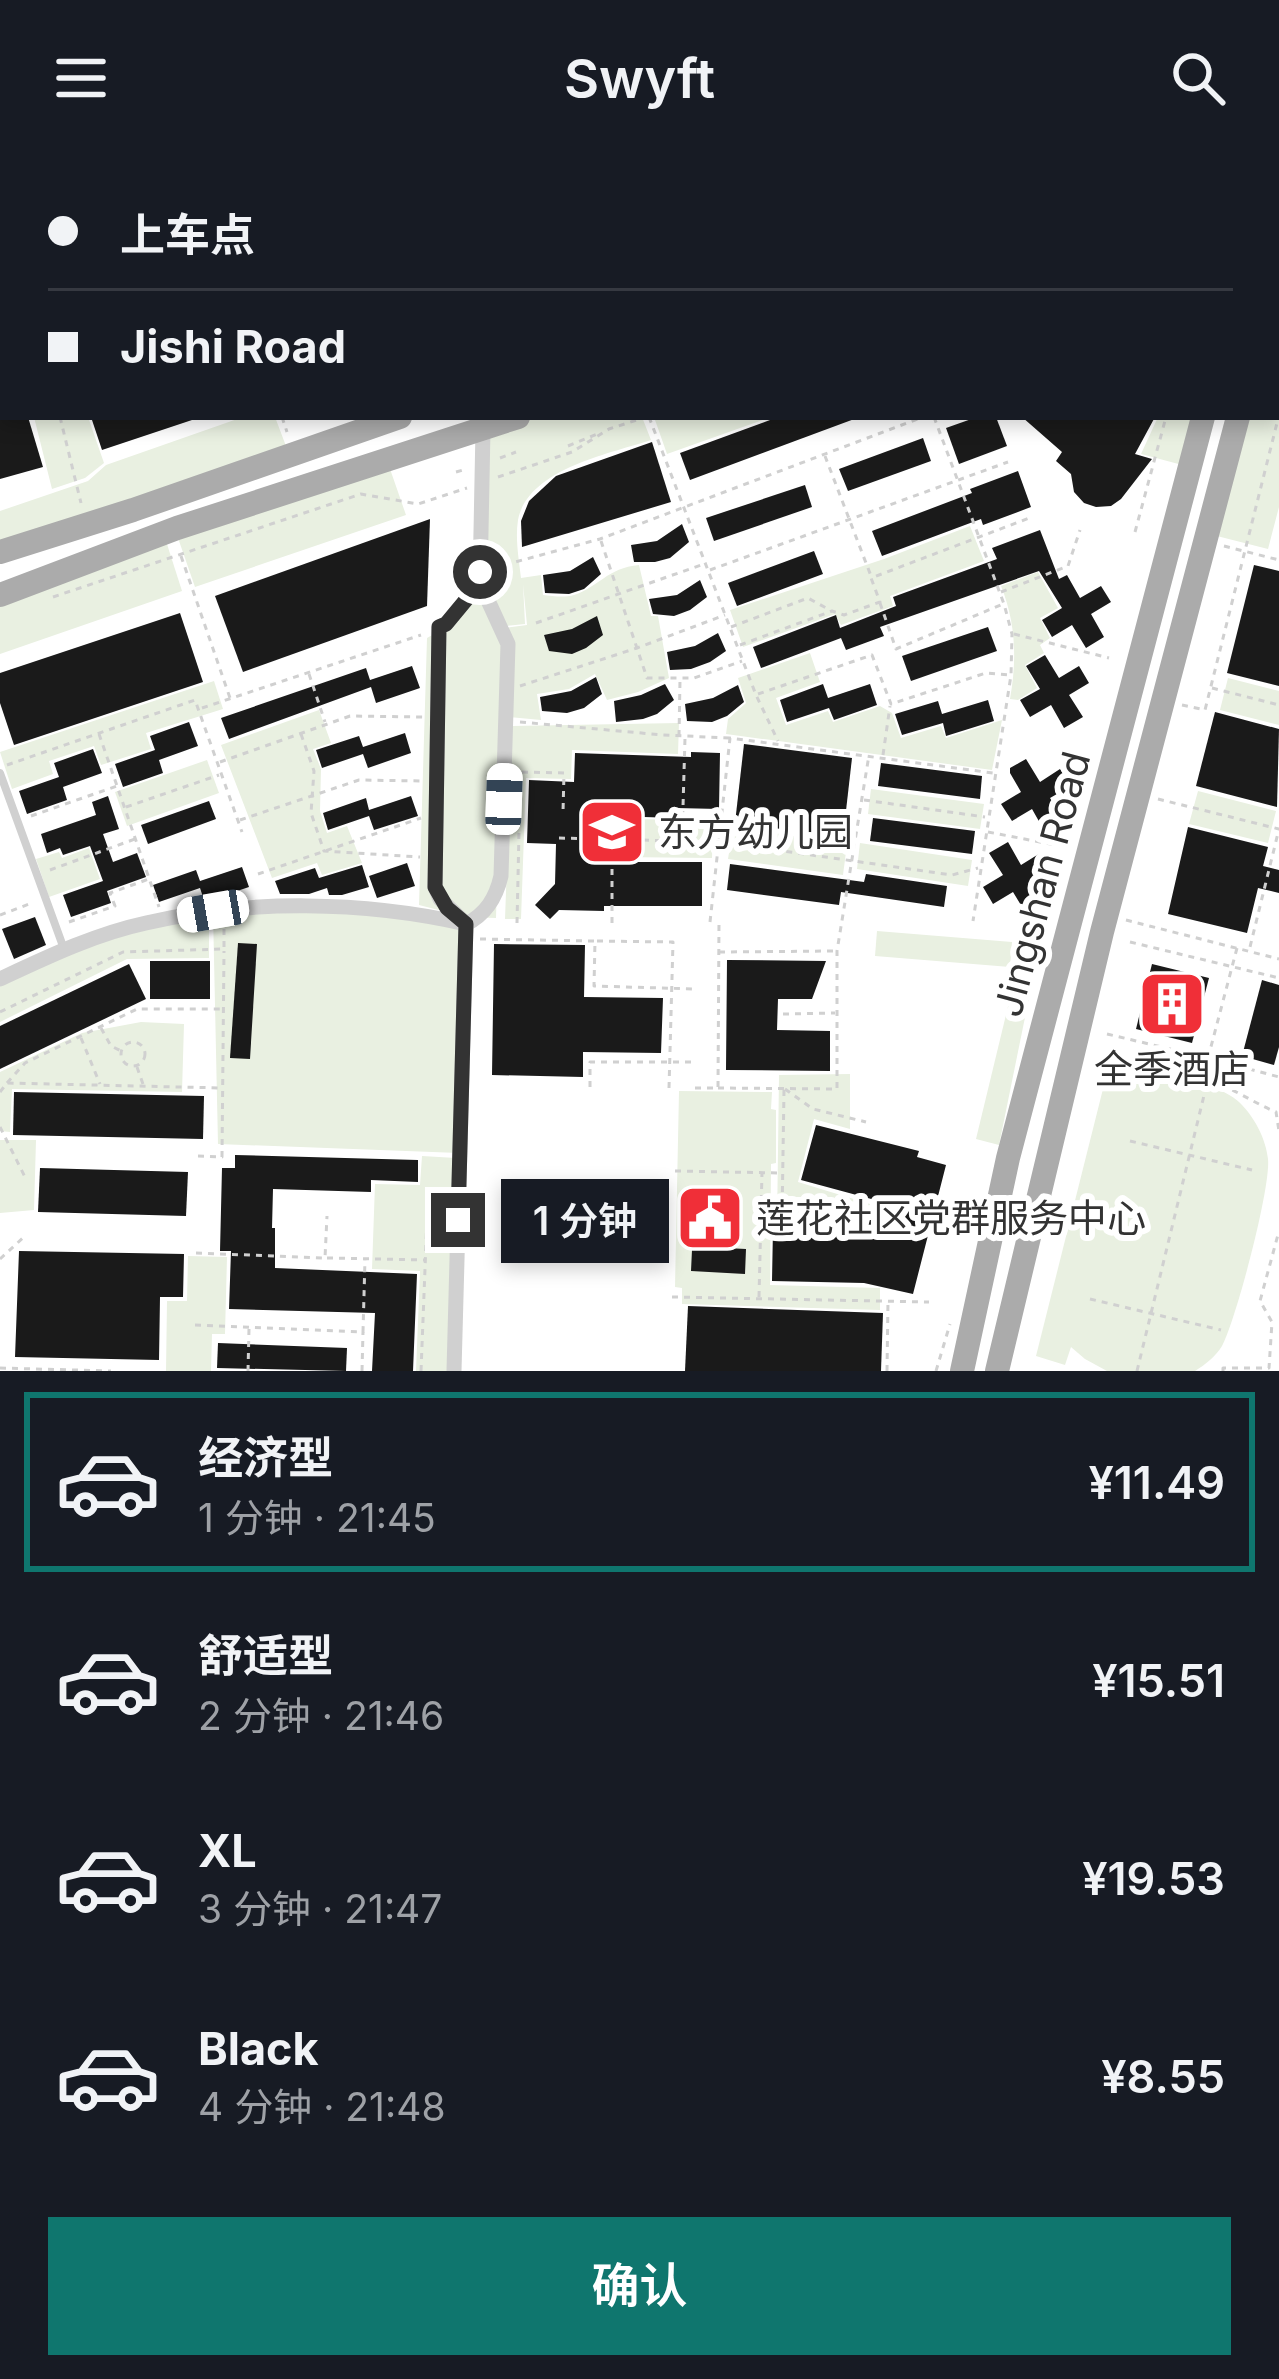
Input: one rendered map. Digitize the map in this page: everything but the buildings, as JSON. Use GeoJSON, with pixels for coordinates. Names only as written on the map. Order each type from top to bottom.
{"type":"FeatureCollection","features":[{"type":"Feature","properties":{"kind":"main road"},"geometry":{"type":"LineString","coordinates":[[1,550],[133,510],[391,420]]}},
{"type":"Feature","properties":{"kind":"main road"},"geometry":{"type":"LineString","coordinates":[[0,596],[177,528],[510,420]]}},
{"type":"Feature","properties":{"kind":"main road","name":"Jingshan Road"},"geometry":{"type":"LineString","coordinates":[[962,1363],[1008,1158],[1202,420]]}},
{"type":"Feature","properties":{"kind":"main road","name":"Jingshan Road"},"geometry":{"type":"LineString","coordinates":[[998,1371],[1107,916],[1237,420]]}},
{"type":"Feature","properties":{"kind":"street"},"geometry":{"type":"LineString","coordinates":[[466,931],[489,906],[502,877],[508,644],[480,578],[488,481],[483,430]]}},
{"type":"Feature","properties":{"kind":"street"},"geometry":{"type":"LineString","coordinates":[[454,1371],[466,931],[435,887],[439,627],[480,578]]}},
{"type":"Feature","properties":{"kind":"street"},"geometry":{"type":"LineString","coordinates":[[0,979],[64,949],[144,923],[224,911],[327,908],[419,913],[466,931]]}},
{"type":"Feature","properties":{"kind":"lane"},"geometry":{"type":"LineString","coordinates":[[0,770],[64,949]]}},
{"type":"Feature","properties":{"kind":"path"},"geometry":{"type":"LineString","coordinates":[[60,420],[83,511]]}},
{"type":"Feature","properties":{"kind":"path"},"geometry":{"type":"LineString","coordinates":[[284,420],[290,440]]}},
{"type":"Feature","properties":{"kind":"path"},"geometry":{"type":"LineString","coordinates":[[568,446],[638,420]]}},
{"type":"Feature","properties":{"kind":"path"},"geometry":{"type":"LineString","coordinates":[[648,420],[778,742]]}},
{"type":"Feature","properties":{"kind":"path"},"geometry":{"type":"LineString","coordinates":[[480,578],[684,509],[915,420]]}},
{"type":"Feature","properties":{"kind":"path"},"geometry":{"type":"LineString","coordinates":[[935,420],[1012,634],[1011,675],[973,921]]}},
{"type":"Feature","properties":{"kind":"path"},"geometry":{"type":"LineString","coordinates":[[1135,532],[1165,420]]}},
{"type":"Feature","properties":{"kind":"path"},"geometry":{"type":"LineString","coordinates":[[1180,704],[1204,710],[1278,420]]}},
{"type":"Feature","properties":{"kind":"path"},"geometry":{"type":"LineString","coordinates":[[45,600],[361,494],[418,501],[488,481],[572,452],[609,429]]}},
{"type":"Feature","properties":{"kind":"path"},"geometry":{"type":"LineString","coordinates":[[488,481],[493,460],[516,452]]}},
{"type":"Feature","properties":{"kind":"path"},"geometry":{"type":"LineString","coordinates":[[825,455],[896,649],[1004,604]]}},
{"type":"Feature","properties":{"kind":"path"},"geometry":{"type":"LineString","coordinates":[[708,571],[1008,462]]}},
{"type":"Feature","properties":{"kind":"path"},"geometry":{"type":"LineString","coordinates":[[871,578],[1032,517]]}},
{"type":"Feature","properties":{"kind":"path"},"geometry":{"type":"LineString","coordinates":[[1000,592],[1068,566],[1079,530]]}},
{"type":"Feature","properties":{"kind":"path"},"geometry":{"type":"LineString","coordinates":[[600,539],[647,678],[694,679],[743,661]]}},
{"type":"Feature","properties":{"kind":"path"},"geometry":{"type":"LineString","coordinates":[[1205,542],[1279,560]]}},
{"type":"Feature","properties":{"kind":"path"},"geometry":{"type":"LineString","coordinates":[[180,555],[230,698]]}},
{"type":"Feature","properties":{"kind":"path"},"geometry":{"type":"LineString","coordinates":[[536,623],[706,564]]}},
{"type":"Feature","properties":{"kind":"path"},"geometry":{"type":"LineString","coordinates":[[730,627],[808,598],[844,615],[880,602]]}},
{"type":"Feature","properties":{"kind":"path"},"geometry":{"type":"LineString","coordinates":[[737,646],[832,611]]}},
{"type":"Feature","properties":{"kind":"path"},"geometry":{"type":"LineString","coordinates":[[507,690],[725,615]]}},
{"type":"Feature","properties":{"kind":"path"},"geometry":{"type":"LineString","coordinates":[[199,709],[439,627]]}},
{"type":"Feature","properties":{"kind":"path"},"geometry":{"type":"LineString","coordinates":[[1012,634],[1109,658]]}},
{"type":"Feature","properties":{"kind":"path"},"geometry":{"type":"LineString","coordinates":[[756,694],[872,655],[890,704],[882,757]]}},
{"type":"Feature","properties":{"kind":"path"},"geometry":{"type":"LineString","coordinates":[[308,673],[326,724]]}},
{"type":"Feature","properties":{"kind":"path"},"geometry":{"type":"LineString","coordinates":[[890,704],[986,673],[1011,675]]}},
{"type":"Feature","properties":{"kind":"path"},"geometry":{"type":"LineString","coordinates":[[680,678],[682,841]]}},
{"type":"Feature","properties":{"kind":"path"},"geometry":{"type":"LineString","coordinates":[[1210,688],[1279,704]]}},
{"type":"Feature","properties":{"kind":"path"},"geometry":{"type":"LineString","coordinates":[[0,770],[195,700],[242,832]]}},
{"type":"Feature","properties":{"kind":"path"},"geometry":{"type":"LineString","coordinates":[[218,763],[350,716],[423,717]]}},
{"type":"Feature","properties":{"kind":"path"},"geometry":{"type":"LineString","coordinates":[[506,721],[778,742],[995,773]]}},
{"type":"Feature","properties":{"kind":"path"},"geometry":{"type":"LineString","coordinates":[[98,733],[164,920]]}},
{"type":"Feature","properties":{"kind":"path"},"geometry":{"type":"LineString","coordinates":[[301,734],[314,771],[311,813],[325,851]]}},
{"type":"Feature","properties":{"kind":"path"},"geometry":{"type":"LineString","coordinates":[[710,922],[730,738]]}},
{"type":"Feature","properties":{"kind":"path"},"geometry":{"type":"LineString","coordinates":[[695,1088],[837,1089],[837,951],[869,755]]}},
{"type":"Feature","properties":{"kind":"path"},"geometry":{"type":"LineString","coordinates":[[520,772],[565,773],[563,812]]}},
{"type":"Feature","properties":{"kind":"path"},"geometry":{"type":"LineString","coordinates":[[124,808],[222,774]]}},
{"type":"Feature","properties":{"kind":"path"},"geometry":{"type":"LineString","coordinates":[[238,820],[359,780],[422,781]]}},
{"type":"Feature","properties":{"kind":"path"},"geometry":{"type":"LineString","coordinates":[[17,821],[117,786]]}},
{"type":"Feature","properties":{"kind":"path"},"geometry":{"type":"LineString","coordinates":[[1139,794],[1279,829],[1249,952]]}},
{"type":"Feature","properties":{"kind":"path"},"geometry":{"type":"LineString","coordinates":[[862,800],[988,818]]}},
{"type":"Feature","properties":{"kind":"path"},"geometry":{"type":"LineString","coordinates":[[258,874],[421,818]]}},
{"type":"Feature","properties":{"kind":"path"},"geometry":{"type":"LineString","coordinates":[[986,832],[1061,846]]}},
{"type":"Feature","properties":{"kind":"path"},"geometry":{"type":"LineString","coordinates":[[559,838],[720,842],[952,875],[980,867]]}},
{"type":"Feature","properties":{"kind":"path"},"geometry":{"type":"LineString","coordinates":[[37,874],[136,839]]}},
{"type":"Feature","properties":{"kind":"path"},"geometry":{"type":"LineString","coordinates":[[611,923],[613,840]]}},
{"type":"Feature","properties":{"kind":"path"},"geometry":{"type":"LineString","coordinates":[[325,851],[420,856]]}},
{"type":"Feature","properties":{"kind":"path"},"geometry":{"type":"LineString","coordinates":[[56,926],[115,906],[110,893],[149,880]]}},
{"type":"Feature","properties":{"kind":"path"},"geometry":{"type":"LineString","coordinates":[[0,914],[46,899]]}},
{"type":"Feature","properties":{"kind":"path"},"geometry":{"type":"LineString","coordinates":[[197,1156],[222,1157],[224,911]]}},
{"type":"Feature","properties":{"kind":"path"},"geometry":{"type":"LineString","coordinates":[[1107,916],[1279,958]]}},
{"type":"Feature","properties":{"kind":"path"},"geometry":{"type":"LineString","coordinates":[[718,1088],[719,922]]}},
{"type":"Feature","properties":{"kind":"path"},"geometry":{"type":"LineString","coordinates":[[466,931],[673,942],[669,1088]]}},
{"type":"Feature","properties":{"kind":"path"},"geometry":{"type":"LineString","coordinates":[[595,941],[594,986],[695,989]]}},
{"type":"Feature","properties":{"kind":"path"},"geometry":{"type":"LineString","coordinates":[[1130,942],[1279,978]]}},
{"type":"Feature","properties":{"kind":"path"},"geometry":{"type":"LineString","coordinates":[[1208,1058],[1237,948]]}},
{"type":"Feature","properties":{"kind":"path"},"geometry":{"type":"LineString","coordinates":[[0,1012],[123,952],[224,950]]}},
{"type":"Feature","properties":{"kind":"path"},"geometry":{"type":"LineString","coordinates":[[719,952],[837,951]]}},
{"type":"Feature","properties":{"kind":"path"},"geometry":{"type":"LineString","coordinates":[[0,1092],[25,1063],[137,1009],[223,1009]]}},
{"type":"Feature","properties":{"kind":"path"},"geometry":{"type":"LineString","coordinates":[[783,1014],[837,1013]]}},
{"type":"Feature","properties":{"kind":"path"},"geometry":{"type":"LineString","coordinates":[[100,1027],[111,1046],[122,1051]]}},
{"type":"Feature","properties":{"kind":"path"},"geometry":{"type":"LineString","coordinates":[[1107,1034],[1279,1077]]}},
{"type":"Feature","properties":{"kind":"path"},"geometry":{"type":"LineString","coordinates":[[80,1036],[101,1085]]}},
{"type":"Feature","properties":{"kind":"path"},"geometry":{"type":"LineString","coordinates":[[122,1051],[130,1042],[140,1044],[145,1058],[137,1066]]}},
{"type":"Feature","properties":{"kind":"path"},"geometry":{"type":"LineString","coordinates":[[122,1051],[125,1063],[137,1066]]}},
{"type":"Feature","properties":{"kind":"path"},"geometry":{"type":"LineString","coordinates":[[1106,1053],[1224,1085],[1277,1113],[1279,1131]]}},
{"type":"Feature","properties":{"kind":"path"},"geometry":{"type":"LineString","coordinates":[[590,1087],[590,1062],[695,1062]]}},
{"type":"Feature","properties":{"kind":"path"},"geometry":{"type":"LineString","coordinates":[[137,1066],[144,1087]]}},
{"type":"Feature","properties":{"kind":"path"},"geometry":{"type":"LineString","coordinates":[[1137,1371],[1208,1079]]}},
{"type":"Feature","properties":{"kind":"path"},"geometry":{"type":"LineString","coordinates":[[8,1083],[223,1088]]}},
{"type":"Feature","properties":{"kind":"path"},"geometry":{"type":"LineString","coordinates":[[784,1088],[813,1109],[866,1122]]}},
{"type":"Feature","properties":{"kind":"path"},"geometry":{"type":"LineString","coordinates":[[784,1088],[782,1218],[860,1219]]}},
{"type":"Feature","properties":{"kind":"path"},"geometry":{"type":"LineString","coordinates":[[0,1127],[26,1180]]}},
{"type":"Feature","properties":{"kind":"path"},"geometry":{"type":"LineString","coordinates":[[1130,1141],[1252,1170]]}},
{"type":"Feature","properties":{"kind":"path"},"geometry":{"type":"LineString","coordinates":[[675,1171],[783,1173]]}},
{"type":"Feature","properties":{"kind":"path"},"geometry":{"type":"LineString","coordinates":[[759,1298],[762,1172]]}},
{"type":"Feature","properties":{"kind":"path"},"geometry":{"type":"LineString","coordinates":[[326,1258],[327,1216]]}},
{"type":"Feature","properties":{"kind":"path"},"geometry":{"type":"LineString","coordinates":[[421,1371],[427,1218]]}},
{"type":"Feature","properties":{"kind":"path"},"geometry":{"type":"LineString","coordinates":[[1269,1368],[1272,1322],[1260,1301],[1279,1231]]}},
{"type":"Feature","properties":{"kind":"path"},"geometry":{"type":"LineString","coordinates":[[0,1259],[25,1235]]}},
{"type":"Feature","properties":{"kind":"path"},"geometry":{"type":"LineString","coordinates":[[196,1253],[425,1260]]}},
{"type":"Feature","properties":{"kind":"path"},"geometry":{"type":"LineString","coordinates":[[362,1371],[365,1259]]}},
{"type":"Feature","properties":{"kind":"path"},"geometry":{"type":"LineString","coordinates":[[672,1297],[928,1302]]}},
{"type":"Feature","properties":{"kind":"path"},"geometry":{"type":"LineString","coordinates":[[1090,1299],[1221,1330]]}},
{"type":"Feature","properties":{"kind":"path"},"geometry":{"type":"LineString","coordinates":[[886,1371],[888,1301]]}},
{"type":"Feature","properties":{"kind":"path"},"geometry":{"type":"LineString","coordinates":[[195,1325],[363,1331]]}},
{"type":"Feature","properties":{"kind":"path"},"geometry":{"type":"LineString","coordinates":[[248,1371],[250,1328]]}},
{"type":"Feature","properties":{"kind":"path"},"geometry":{"type":"LineString","coordinates":[[0,1369],[111,1371]]}},
{"type":"Feature","properties":{"kind":"path"},"geometry":{"type":"LineString","coordinates":[[1222,1371],[1279,1369]]}},
{"type":"Feature","properties":{"kind":"green space"},"geometry":{"type":"Polygon","coordinates":[[[35,420],[89,420],[104,463],[85,478],[52,489],[35,420]]]}},
{"type":"Feature","properties":{"kind":"green space"},"geometry":{"type":"Polygon","coordinates":[[[234,420],[276,420],[289,454],[0,556],[0,511],[88,481],[106,465],[234,420]]]}},
{"type":"Feature","properties":{"kind":"green space"},"geometry":{"type":"Polygon","coordinates":[[[525,420],[643,420],[651,440],[572,466],[537,488],[518,520],[518,557],[521,578],[541,575],[543,595],[558,596],[574,595],[619,570],[639,565],[651,616],[658,616],[669,678],[607,700],[595,674],[569,689],[537,694],[541,720],[509,717],[505,628],[527,625],[523,584],[525,624],[505,626],[484,583],[489,433],[525,420]]]}},
{"type":"Feature","properties":{"kind":"green space"},"geometry":{"type":"Polygon","coordinates":[[[655,420],[763,420],[667,454],[655,420]]]}},
{"type":"Feature","properties":{"kind":"green space"},"geometry":{"type":"Polygon","coordinates":[[[1157,420],[1199,420],[1186,466],[1141,454],[1157,420]]]}},
{"type":"Feature","properties":{"kind":"green space"},"geometry":{"type":"Polygon","coordinates":[[[1243,420],[1279,420],[1279,507],[1268,549],[1213,535],[1243,420]]]}},
{"type":"Feature","properties":{"kind":"green space"},"geometry":{"type":"Polygon","coordinates":[[[389,466],[406,515],[195,587],[178,538],[389,466]]]}},
{"type":"Feature","properties":{"kind":"green space"},"geometry":{"type":"Polygon","coordinates":[[[970,526],[984,561],[890,596],[893,606],[841,625],[835,614],[743,647],[730,610],[970,526]]]}},
{"type":"Feature","properties":{"kind":"green space"},"geometry":{"type":"Polygon","coordinates":[[[166,541],[182,591],[0,654],[0,596],[166,541]]]}},
{"type":"Feature","properties":{"kind":"green space"},"geometry":{"type":"Polygon","coordinates":[[[1038,572],[1058,608],[1040,618],[1050,638],[1040,645],[1044,653],[1025,665],[1037,688],[1018,700],[1010,699],[1014,642],[1001,586],[1038,572]]]}},
{"type":"Feature","properties":{"kind":"green space"},"geometry":{"type":"Polygon","coordinates":[[[479,592],[504,646],[496,918],[466,917],[419,905],[427,638],[448,626],[479,592]]]}},
{"type":"Feature","properties":{"kind":"green space"},"geometry":{"type":"Polygon","coordinates":[[[810,653],[820,682],[776,698],[786,725],[828,711],[833,722],[880,706],[892,713],[901,738],[941,726],[946,738],[1002,720],[992,770],[726,734],[728,719],[746,703],[738,678],[810,653]]]}},
{"type":"Feature","properties":{"kind":"green space"},"geometry":{"type":"Polygon","coordinates":[[[1228,678],[1279,691],[1279,725],[1220,710],[1228,678]]]}},
{"type":"Feature","properties":{"kind":"green space"},"geometry":{"type":"Polygon","coordinates":[[[214,681],[223,709],[146,733],[151,749],[101,765],[94,746],[49,761],[53,774],[12,789],[0,752],[214,681]]]}},
{"type":"Feature","properties":{"kind":"green space"},"geometry":{"type":"Polygon","coordinates":[[[319,710],[331,743],[313,749],[321,769],[320,811],[327,833],[347,826],[362,863],[322,875],[317,863],[272,878],[221,745],[319,710]]]}},
{"type":"Feature","properties":{"kind":"green space"},"geometry":{"type":"Polygon","coordinates":[[[679,723],[678,754],[572,750],[571,779],[526,778],[521,919],[505,919],[512,726],[679,723]]]}},
{"type":"Feature","properties":{"kind":"green space"},"geometry":{"type":"Polygon","coordinates":[[[207,760],[219,793],[127,826],[115,792],[207,760]]]}},
{"type":"Feature","properties":{"kind":"green space"},"geometry":{"type":"Polygon","coordinates":[[[871,789],[984,804],[980,829],[868,814],[871,789]]]}},
{"type":"Feature","properties":{"kind":"green space"},"geometry":{"type":"Polygon","coordinates":[[[1198,791],[1276,811],[1268,843],[1189,824],[1198,791]]]}},
{"type":"Feature","properties":{"kind":"green space"},"geometry":{"type":"Polygon","coordinates":[[[619,819],[713,820],[712,858],[618,857],[619,819]]]}},
{"type":"Feature","properties":{"kind":"green space"},"geometry":{"type":"Polygon","coordinates":[[[733,827],[847,844],[843,875],[728,859],[733,827]]]}},
{"type":"Feature","properties":{"kind":"green space"},"geometry":{"type":"Polygon","coordinates":[[[860,843],[972,860],[968,886],[857,869],[860,843]]]}},
{"type":"Feature","properties":{"kind":"green space"},"geometry":{"type":"Polygon","coordinates":[[[89,848],[100,879],[49,897],[36,859],[59,852],[62,858],[89,848]]]}},
{"type":"Feature","properties":{"kind":"green space"},"geometry":{"type":"Polygon","coordinates":[[[304,907],[466,924],[459,1153],[218,1144],[213,912],[304,907]]]}},
{"type":"Feature","properties":{"kind":"green space"},"geometry":{"type":"Polygon","coordinates":[[[209,917],[209,958],[127,959],[0,1022],[0,984],[64,952],[146,927],[209,917]]]}},
{"type":"Feature","properties":{"kind":"green space"},"geometry":{"type":"Polygon","coordinates":[[[877,931],[1012,942],[1010,967],[875,956],[877,931]]]}},
{"type":"Feature","properties":{"kind":"green space"},"geometry":{"type":"Polygon","coordinates":[[[1026,932],[1042,934],[999,1145],[976,1139],[1026,932]]]}},
{"type":"Feature","properties":{"kind":"green space"},"geometry":{"type":"Polygon","coordinates":[[[141,1022],[184,1024],[182,1092],[12,1089],[10,1132],[0,1131],[0,1072],[82,1033],[141,1022]]]}},
{"type":"Feature","properties":{"kind":"green space"},"geometry":{"type":"Polygon","coordinates":[[[1108,1069],[1152,1080],[1187,1080],[1219,1090],[1244,1108],[1265,1144],[1264,1196],[1236,1310],[1222,1346],[1195,1371],[1107,1371],[1071,1347],[1065,1365],[1036,1356],[1108,1069]]]}},
{"type":"Feature","properties":{"kind":"green space"},"geometry":{"type":"Polygon","coordinates":[[[850,1074],[850,1129],[814,1119],[798,1182],[870,1204],[862,1227],[777,1225],[779,1075],[850,1074]]]}},
{"type":"Feature","properties":{"kind":"green space"},"geometry":{"type":"Polygon","coordinates":[[[679,1091],[772,1092],[776,1163],[771,1164],[770,1285],[880,1288],[880,1310],[682,1304],[682,1288],[675,1287],[679,1091]]]}},
{"type":"Feature","properties":{"kind":"green space"},"geometry":{"type":"Polygon","coordinates":[[[0,1140],[36,1140],[34,1210],[0,1213],[0,1140]]]}},
{"type":"Feature","properties":{"kind":"green space"},"geometry":{"type":"Polygon","coordinates":[[[422,1156],[456,1158],[449,1371],[416,1371],[420,1271],[372,1269],[375,1184],[420,1185],[422,1156]]]}},
{"type":"Feature","properties":{"kind":"green space"},"geometry":{"type":"Polygon","coordinates":[[[188,1256],[227,1257],[225,1334],[212,1334],[211,1371],[166,1371],[167,1301],[187,1301],[188,1256]]]}},
{"type":"Feature","properties":{"kind":"place","name":"东方幼儿园"},"geometry":{"type":"Point","coordinates":[612,832]}},
{"type":"Feature","properties":{"kind":"place","name":"全季酒店"},"geometry":{"type":"Point","coordinates":[1172,1004]}},
{"type":"Feature","properties":{"kind":"place","name":"莲花社区党群服务中心"},"geometry":{"type":"Point","coordinates":[710,1218]}},
{"type":"Feature","properties":{"kind":"route"},"geometry":{"type":"LineString","coordinates":[[458,1220],[466,924],[447,908],[435,887],[439,627],[480,583],[480,572]]}}]}
